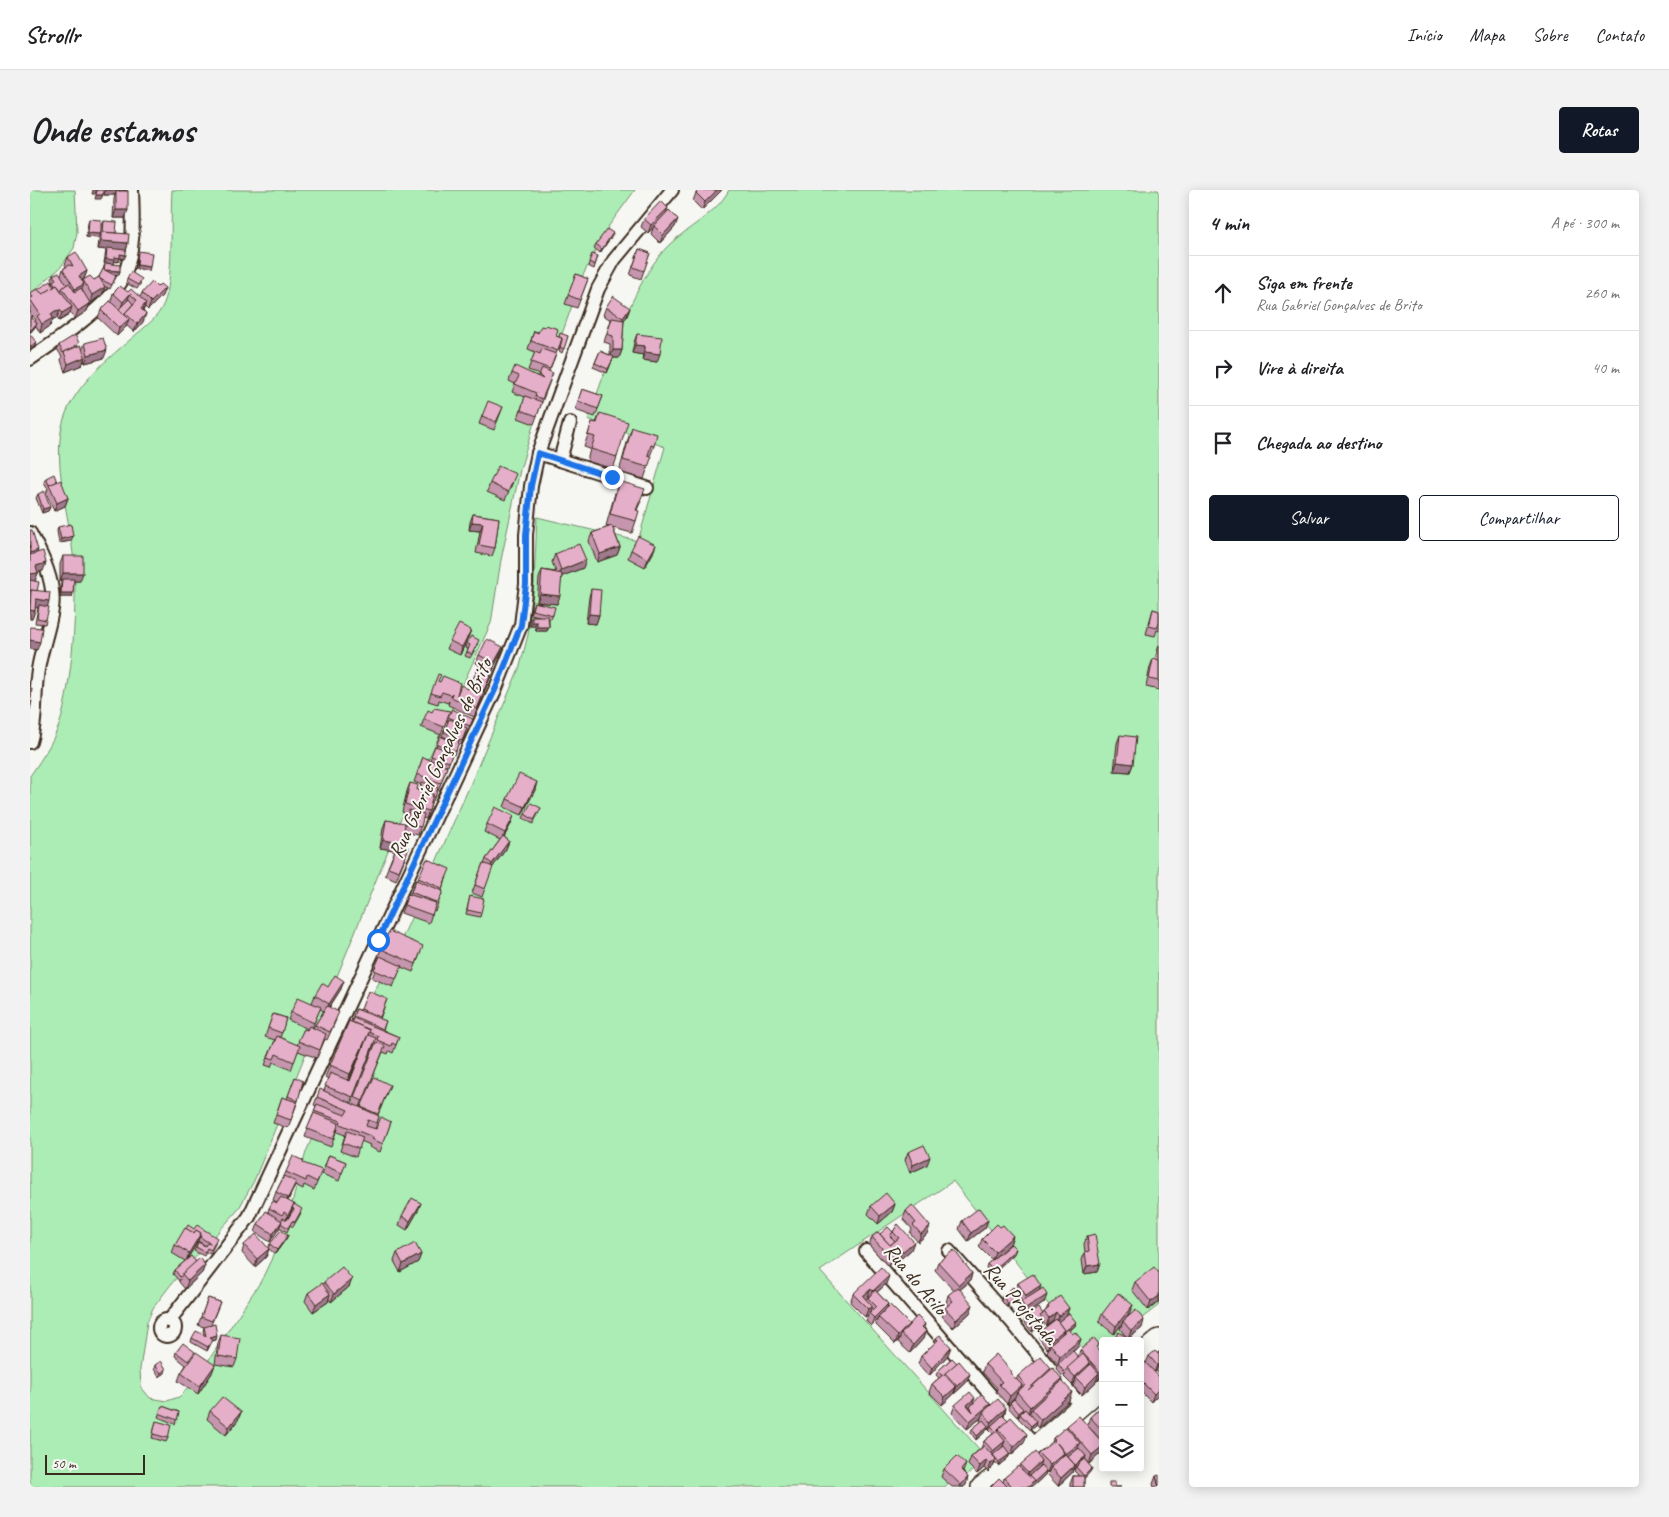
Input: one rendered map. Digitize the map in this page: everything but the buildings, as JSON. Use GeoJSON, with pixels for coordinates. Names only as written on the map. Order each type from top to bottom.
{"type":"FeatureCollection","features":[{"type":"Feature","properties":{"kind":"street"},"geometry":{"type":"LineString","coordinates":[[30,359],[109,297],[122,280],[130,248],[132,190]]}},
{"type":"Feature","properties":{"kind":"street","name":"Rua Gabriel Gonçalves de Brito"},"geometry":{"type":"LineString","coordinates":[[169,1321],[249,1217],[515,642],[524,606],[526,535],[531,486],[538,453],[598,289],[614,260],[672,190]]}},
{"type":"Feature","properties":{"kind":"street"},"geometry":{"type":"LineString","coordinates":[[560,460],[570,423]]}},
{"type":"Feature","properties":{"kind":"street"},"geometry":{"type":"LineString","coordinates":[[538,453],[647,488]]}},
{"type":"Feature","properties":{"kind":"street"},"geometry":{"type":"LineString","coordinates":[[30,533],[46,565],[52,590],[53,607],[38,670],[36,713],[30,742]]}},
{"type":"Feature","properties":{"kind":"street","name":"Rua do Asilo"},"geometry":{"type":"LineString","coordinates":[[866,1251],[1035,1446]]}},
{"type":"Feature","properties":{"kind":"street","name":"Rua Projetada"},"geometry":{"type":"LineString","coordinates":[[949,1251],[1011,1321],[1081,1406]]}},
{"type":"Feature","properties":{"kind":"street"},"geometry":{"type":"LineString","coordinates":[[1144,1352],[1159,1339]]}},
{"type":"Feature","properties":{"kind":"street"},"geometry":{"type":"LineString","coordinates":[[981,1487],[1035,1446],[1099,1390]]}},
{"type":"Feature","properties":{"kind":"green space"},"geometry":{"type":"Polygon","coordinates":[[[30,190],[75,190],[77,232],[74,248],[60,268],[30,294],[30,190]]]}},
{"type":"Feature","properties":{"kind":"green space"},"geometry":{"type":"Polygon","coordinates":[[[172,190],[635,190],[608,227],[582,277],[549,371],[520,470],[501,560],[491,623],[400,821],[254,1181],[238,1210],[172,1283],[153,1308],[147,1322],[140,1369],[141,1387],[150,1398],[167,1401],[179,1397],[184,1392],[208,1361],[261,1281],[271,1260],[292,1203],[306,1152],[372,996],[404,934],[471,783],[520,666],[528,635],[534,584],[537,517],[638,541],[665,447],[588,419],[628,312],[648,272],[660,255],[677,238],[715,208],[729,190],[1159,190],[1159,1305],[1117,1337],[1099,1337],[1099,1351],[1090,1358],[953,1181],[820,1271],[988,1459],[964,1477],[944,1487],[30,1487],[30,776],[49,747],[62,716],[72,655],[75,608],[74,564],[60,471],[60,441],[66,413],[80,389],[99,367],[154,319],[161,309],[167,293],[170,265],[172,190]]]}},
{"type":"Feature","properties":{"kind":"route"},"geometry":{"type":"LineString","coordinates":[[378,940],[496,688],[521,625],[526,584],[526,535],[531,486],[538,453],[612,477]]}}]}
